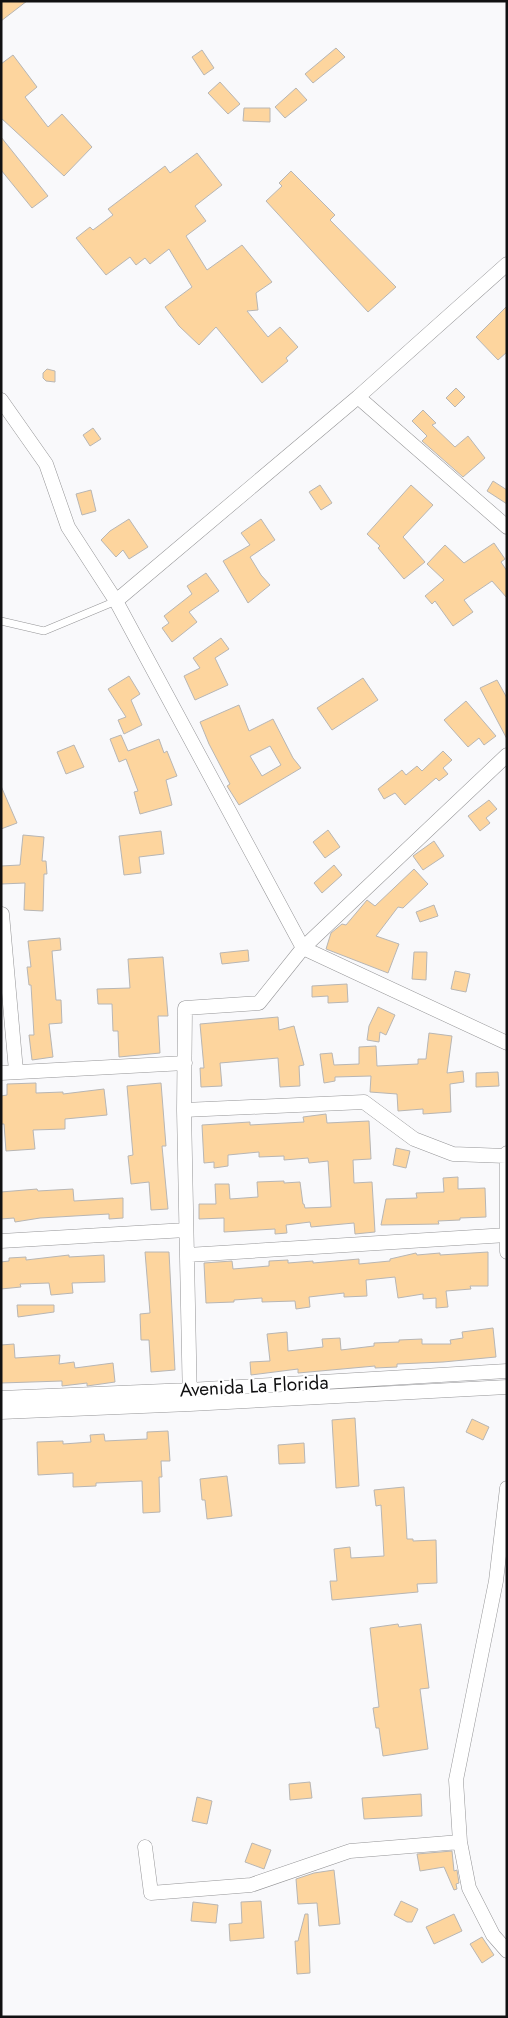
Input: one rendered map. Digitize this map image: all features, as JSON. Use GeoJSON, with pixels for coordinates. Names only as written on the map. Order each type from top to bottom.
{"type":"FeatureCollection","features":[{"type":"Feature","properties":{"kind":"street"},"geometry":{"type":"LineString","coordinates":[[116,601],[358,396],[507,264]]}},
{"type":"Feature","properties":{"kind":"street"},"geometry":{"type":"LineString","coordinates":[[358,396],[507,527]]}},
{"type":"Feature","properties":{"kind":"street"},"geometry":{"type":"LineString","coordinates":[[1,400],[46,464],[68,527],[116,601],[302,948],[507,1043]]}},
{"type":"Feature","properties":{"kind":"street"},"geometry":{"type":"LineString","coordinates":[[190,1404],[184,1110],[185,1008],[259,1004],[302,948],[507,755]]}},
{"type":"Feature","properties":{"kind":"street"},"geometry":{"type":"LineString","coordinates":[[2,914],[16,1071]]}},
{"type":"Feature","properties":{"kind":"street"},"geometry":{"type":"LineString","coordinates":[[1,1073],[185,1063]]}},
{"type":"Feature","properties":{"kind":"street"},"geometry":{"type":"LineString","coordinates":[[184,1110],[364,1102],[414,1139],[452,1154],[506,1154],[507,1252]]}},
{"type":"Feature","properties":{"kind":"street"},"geometry":{"type":"LineString","coordinates":[[1,1241],[186,1230]]}},
{"type":"Feature","properties":{"kind":"street"},"geometry":{"type":"LineString","coordinates":[[188,1255],[506,1235]]}},
{"type":"Feature","properties":{"kind":"street","name":"Avenida La Florida"},"geometry":{"type":"LineString","coordinates":[[1,1398],[189,1390],[507,1371]]}},
{"type":"Feature","properties":{"kind":"street"},"geometry":{"type":"LineString","coordinates":[[1,1412],[507,1387]]}},
{"type":"Feature","properties":{"kind":"street"},"geometry":{"type":"LineString","coordinates":[[507,1488],[496,1581],[456,1780],[460,1842],[469,1888],[492,1935],[507,1951]]}},
{"type":"Feature","properties":{"kind":"street"},"geometry":{"type":"LineString","coordinates":[[145,1847],[152,1894],[251,1885],[350,1851],[460,1842]]}},
{"type":"Feature","properties":{"kind":"lane"},"geometry":{"type":"LineString","coordinates":[[1,621],[44,630],[116,601]]}},
{"type":"Feature","properties":{"kind":"building"},"geometry":{"type":"Polygon","coordinates":[[[1,1],[27,1],[1,21],[1,1]]]}},
{"type":"Feature","properties":{"kind":"building"},"geometry":{"type":"Polygon","coordinates":[[[336,48],[345,57],[313,83],[305,74],[336,48]]]}},
{"type":"Feature","properties":{"kind":"building"},"geometry":{"type":"Polygon","coordinates":[[[202,50],[214,68],[204,75],[192,57],[202,50]]]}},
{"type":"Feature","properties":{"kind":"building"},"geometry":{"type":"Polygon","coordinates":[[[13,55],[37,87],[25,97],[48,127],[62,114],[92,147],[64,176],[1,118],[1,64],[13,55]]]}},
{"type":"Feature","properties":{"kind":"building"},"geometry":{"type":"Polygon","coordinates":[[[220,82],[240,104],[228,114],[208,93],[220,82]]]}},
{"type":"Feature","properties":{"kind":"building"},"geometry":{"type":"Polygon","coordinates":[[[296,88],[307,100],[285,118],[275,107],[296,88]]]}},
{"type":"Feature","properties":{"kind":"building"},"geometry":{"type":"Polygon","coordinates":[[[244,108],[270,108],[270,122],[243,121],[244,108]]]}},
{"type":"Feature","properties":{"kind":"building"},"geometry":{"type":"Polygon","coordinates":[[[1,137],[48,196],[32,208],[1,170],[1,137]]]}},
{"type":"Feature","properties":{"kind":"building"},"geometry":{"type":"Polygon","coordinates":[[[197,153],[222,185],[195,206],[206,221],[186,236],[207,270],[242,245],[272,282],[256,293],[258,310],[247,311],[268,337],[280,327],[298,347],[286,358],[288,361],[262,383],[216,327],[199,345],[179,326],[165,307],[192,287],[169,249],[150,264],[145,258],[136,265],[130,257],[106,275],[76,238],[90,227],[93,230],[113,215],[108,209],[165,166],[170,173],[197,153]]]}},
{"type":"Feature","properties":{"kind":"building"},"geometry":{"type":"Polygon","coordinates":[[[291,171],[335,215],[330,220],[396,287],[368,312],[266,201],[282,186],[279,183],[291,171]]]}},
{"type":"Feature","properties":{"kind":"building"},"geometry":{"type":"Polygon","coordinates":[[[507,306],[507,352],[498,360],[476,337],[507,306]]]}},
{"type":"Feature","properties":{"kind":"building"},"geometry":{"type":"Polygon","coordinates":[[[47,369],[55,371],[55,382],[46,381],[43,378],[43,373],[47,369]]]}},
{"type":"Feature","properties":{"kind":"building"},"geometry":{"type":"Polygon","coordinates":[[[456,388],[465,397],[455,407],[446,398],[456,388]]]}},
{"type":"Feature","properties":{"kind":"building"},"geometry":{"type":"Polygon","coordinates":[[[423,410],[436,423],[432,425],[455,447],[468,436],[485,458],[463,477],[422,441],[427,436],[412,421],[423,410]]]}},
{"type":"Feature","properties":{"kind":"building"},"geometry":{"type":"Polygon","coordinates":[[[93,428],[101,439],[90,446],[83,435],[93,428]]]}},
{"type":"Feature","properties":{"kind":"building"},"geometry":{"type":"Polygon","coordinates":[[[493,481],[507,490],[507,504],[487,491],[493,481]]]}},
{"type":"Feature","properties":{"kind":"building"},"geometry":{"type":"Polygon","coordinates":[[[320,485],[332,503],[321,510],[309,492],[320,485]]]}},
{"type":"Feature","properties":{"kind":"building"},"geometry":{"type":"Polygon","coordinates":[[[411,485],[433,505],[403,537],[425,562],[404,579],[378,548],[380,546],[367,534],[411,485]]]}},
{"type":"Feature","properties":{"kind":"building"},"geometry":{"type":"Polygon","coordinates":[[[91,490],[96,511],[82,515],[76,494],[91,490]]]}},
{"type":"Feature","properties":{"kind":"building"},"geometry":{"type":"Polygon","coordinates":[[[129,519],[148,547],[129,559],[123,550],[116,557],[101,540],[110,531],[129,519]]]}},
{"type":"Feature","properties":{"kind":"building"},"geometry":{"type":"Polygon","coordinates":[[[261,519],[275,540],[250,557],[261,575],[270,585],[248,603],[223,561],[250,545],[241,533],[261,519]]]}},
{"type":"Feature","properties":{"kind":"building"},"geometry":{"type":"Polygon","coordinates":[[[494,543],[505,559],[501,562],[507,571],[507,598],[492,581],[464,600],[473,612],[453,626],[435,601],[432,604],[425,596],[444,580],[427,564],[445,545],[464,563],[494,543]]]}},
{"type":"Feature","properties":{"kind":"building"},"geometry":{"type":"Polygon","coordinates":[[[206,573],[219,591],[189,612],[197,622],[172,642],[162,628],[169,623],[164,616],[192,594],[187,586],[206,573]]]}},
{"type":"Feature","properties":{"kind":"building"},"geometry":{"type":"Polygon","coordinates":[[[221,638],[229,649],[215,658],[228,685],[195,700],[184,676],[200,668],[193,658],[221,638]]]}},
{"type":"Feature","properties":{"kind":"building"},"geometry":{"type":"Polygon","coordinates":[[[129,676],[140,694],[131,700],[142,725],[124,734],[118,720],[126,717],[108,689],[129,676]]]}},
{"type":"Feature","properties":{"kind":"building"},"geometry":{"type":"Polygon","coordinates":[[[363,678],[378,700],[332,730],[317,708],[363,678]]]}},
{"type":"Feature","properties":{"kind":"building"},"geometry":{"type":"Polygon","coordinates":[[[497,680],[507,698],[507,739],[480,688],[497,680]]]}},
{"type":"Feature","properties":{"kind":"building"},"geometry":{"type":"Polygon","coordinates":[[[466,701],[496,736],[484,745],[479,738],[468,747],[444,720],[466,701]]]}},
{"type":"Feature","properties":{"kind":"building"},"geometry":{"type":"Polygon","coordinates":[[[239,705],[249,731],[273,719],[293,758],[301,768],[239,805],[227,786],[230,784],[200,722],[239,705]],[[270,746],[250,756],[262,776],[281,765],[270,746]]]}},
{"type":"Feature","properties":{"kind":"building"},"geometry":{"type":"Polygon","coordinates":[[[121,735],[128,751],[159,739],[164,753],[167,751],[177,776],[166,780],[172,805],[140,814],[134,792],[138,791],[126,759],[119,762],[110,739],[121,735]]]}},
{"type":"Feature","properties":{"kind":"building"},"geometry":{"type":"Polygon","coordinates":[[[74,745],[84,767],[66,774],[57,752],[74,745]]]}},
{"type":"Feature","properties":{"kind":"building"},"geometry":{"type":"Polygon","coordinates":[[[443,751],[452,760],[443,768],[448,774],[439,781],[436,778],[405,805],[395,793],[384,799],[378,789],[402,770],[406,775],[417,766],[422,771],[443,751]]]}},
{"type":"Feature","properties":{"kind":"building"},"geometry":{"type":"Polygon","coordinates":[[[1,786],[17,823],[1,829],[1,786]]]}},
{"type":"Feature","properties":{"kind":"building"},"geometry":{"type":"Polygon","coordinates":[[[489,800],[497,809],[486,818],[490,823],[480,831],[468,816],[489,800]]]}},
{"type":"Feature","properties":{"kind":"building"},"geometry":{"type":"Polygon","coordinates":[[[328,830],[340,847],[325,858],[313,842],[328,830]]]}},
{"type":"Feature","properties":{"kind":"building"},"geometry":{"type":"Polygon","coordinates":[[[161,831],[164,854],[139,857],[141,873],[124,875],[119,836],[161,831]]]}},
{"type":"Feature","properties":{"kind":"building"},"geometry":{"type":"Polygon","coordinates":[[[23,835],[44,837],[42,861],[46,861],[47,874],[44,874],[43,911],[24,910],[25,883],[1,884],[1,866],[20,865],[23,835]]]}},
{"type":"Feature","properties":{"kind":"building"},"geometry":{"type":"Polygon","coordinates":[[[434,841],[444,856],[423,870],[413,856],[434,841]]]}},
{"type":"Feature","properties":{"kind":"building"},"geometry":{"type":"Polygon","coordinates":[[[334,865],[342,875],[322,893],[314,883],[334,865]]]}},
{"type":"Feature","properties":{"kind":"building"},"geometry":{"type":"Polygon","coordinates":[[[414,869],[428,884],[403,908],[398,907],[376,936],[399,944],[388,973],[326,949],[331,933],[342,924],[346,925],[367,900],[375,906],[414,869]]]}},
{"type":"Feature","properties":{"kind":"building"},"geometry":{"type":"Polygon","coordinates":[[[434,905],[438,916],[420,922],[416,912],[434,905]]]}},
{"type":"Feature","properties":{"kind":"building"},"geometry":{"type":"Polygon","coordinates":[[[60,938],[61,950],[52,951],[56,1000],[61,1000],[62,1023],[49,1024],[53,1057],[32,1060],[29,1035],[34,1035],[31,985],[29,985],[27,967],[31,967],[28,941],[60,938]]]}},
{"type":"Feature","properties":{"kind":"building"},"geometry":{"type":"Polygon","coordinates":[[[248,950],[249,961],[222,964],[220,953],[248,950]]]}},
{"type":"Feature","properties":{"kind":"building"},"geometry":{"type":"Polygon","coordinates":[[[414,952],[427,952],[426,980],[412,979],[414,952]]]}},
{"type":"Feature","properties":{"kind":"building"},"geometry":{"type":"Polygon","coordinates":[[[163,957],[168,1016],[158,1016],[160,1053],[119,1057],[118,1031],[113,1031],[112,1004],[98,1004],[97,989],[130,988],[128,959],[163,957]]]}},
{"type":"Feature","properties":{"kind":"building"},"geometry":{"type":"Polygon","coordinates":[[[455,971],[470,974],[466,992],[451,989],[455,971]]]}},
{"type":"Feature","properties":{"kind":"building"},"geometry":{"type":"Polygon","coordinates":[[[347,984],[348,1002],[328,1003],[328,996],[312,997],[312,986],[347,984]]]}},
{"type":"Feature","properties":{"kind":"building"},"geometry":{"type":"Polygon","coordinates":[[[378,1007],[395,1015],[386,1035],[380,1032],[379,1042],[367,1040],[369,1026],[378,1007]]]}},
{"type":"Feature","properties":{"kind":"building"},"geometry":{"type":"Polygon","coordinates":[[[278,1017],[279,1030],[294,1026],[304,1065],[299,1066],[300,1086],[280,1087],[278,1058],[220,1063],[222,1086],[201,1087],[200,1068],[204,1068],[200,1024],[278,1017]]]}},
{"type":"Feature","properties":{"kind":"building"},"geometry":{"type":"Polygon","coordinates":[[[429,1033],[452,1036],[447,1073],[463,1071],[464,1082],[450,1084],[451,1112],[423,1114],[423,1109],[398,1111],[397,1094],[370,1092],[371,1076],[335,1077],[335,1081],[324,1083],[320,1054],[332,1053],[334,1065],[359,1064],[359,1047],[376,1046],[377,1066],[418,1064],[418,1059],[426,1059],[429,1033]]]}},
{"type":"Feature","properties":{"kind":"building"},"geometry":{"type":"Polygon","coordinates":[[[498,1072],[499,1086],[476,1087],[476,1073],[498,1072]]]}},
{"type":"Feature","properties":{"kind":"building"},"geometry":{"type":"Polygon","coordinates":[[[36,1083],[36,1093],[63,1092],[63,1094],[104,1089],[107,1115],[65,1119],[65,1129],[33,1130],[35,1149],[6,1151],[4,1124],[1,1124],[1,1096],[7,1095],[7,1084],[36,1083]]]}},
{"type":"Feature","properties":{"kind":"building"},"geometry":{"type":"Polygon","coordinates":[[[161,1083],[166,1146],[162,1146],[168,1209],[151,1210],[149,1182],[131,1184],[128,1156],[133,1155],[127,1086],[161,1083]]]}},
{"type":"Feature","properties":{"kind":"building"},"geometry":{"type":"Polygon","coordinates":[[[326,1114],[327,1123],[369,1121],[371,1159],[353,1160],[354,1183],[372,1182],[375,1232],[355,1234],[354,1223],[311,1227],[310,1222],[286,1225],[287,1233],[275,1234],[275,1229],[224,1232],[224,1218],[199,1219],[199,1204],[216,1204],[215,1184],[229,1184],[230,1199],[258,1197],[257,1182],[300,1182],[305,1208],[331,1207],[328,1161],[309,1163],[308,1158],[284,1160],[284,1156],[259,1157],[259,1152],[228,1155],[228,1166],[214,1168],[214,1162],[204,1163],[202,1125],[250,1122],[250,1125],[304,1122],[303,1117],[326,1114]]]}},
{"type":"Feature","properties":{"kind":"building"},"geometry":{"type":"Polygon","coordinates":[[[396,1148],[410,1151],[406,1168],[393,1165],[396,1148]]]}},
{"type":"Feature","properties":{"kind":"building"},"geometry":{"type":"Polygon","coordinates":[[[458,1177],[458,1189],[485,1188],[486,1217],[438,1221],[439,1224],[381,1225],[386,1199],[417,1198],[416,1193],[444,1192],[443,1178],[458,1177]]]}},
{"type":"Feature","properties":{"kind":"building"},"geometry":{"type":"Polygon","coordinates":[[[37,1189],[38,1191],[73,1189],[74,1201],[123,1198],[123,1218],[109,1219],[109,1214],[40,1218],[15,1222],[14,1218],[1,1219],[1,1192],[37,1189]]]}},
{"type":"Feature","properties":{"kind":"building"},"geometry":{"type":"Polygon","coordinates":[[[145,1252],[169,1252],[175,1370],[151,1372],[149,1340],[141,1340],[140,1314],[150,1313],[145,1252]]]}},
{"type":"Feature","properties":{"kind":"building"},"geometry":{"type":"Polygon","coordinates":[[[488,1252],[488,1286],[470,1286],[471,1289],[446,1291],[448,1307],[436,1308],[436,1298],[423,1299],[423,1294],[398,1298],[395,1277],[366,1280],[367,1296],[344,1297],[344,1293],[309,1297],[310,1307],[296,1309],[295,1301],[262,1302],[262,1298],[206,1303],[204,1263],[232,1261],[233,1269],[269,1266],[269,1261],[288,1260],[288,1263],[313,1261],[313,1263],[359,1259],[359,1264],[390,1261],[390,1259],[416,1253],[417,1255],[440,1253],[440,1255],[488,1252]]]}},
{"type":"Feature","properties":{"kind":"building"},"geometry":{"type":"Polygon","coordinates":[[[69,1255],[69,1257],[104,1255],[105,1282],[72,1283],[73,1293],[51,1295],[49,1283],[20,1284],[21,1287],[1,1289],[1,1262],[9,1261],[9,1258],[26,1257],[26,1260],[69,1255]]]}},
{"type":"Feature","properties":{"kind":"building"},"geometry":{"type":"Polygon","coordinates":[[[17,1305],[54,1305],[54,1312],[18,1317],[17,1305]]]}},
{"type":"Feature","properties":{"kind":"building"},"geometry":{"type":"Polygon","coordinates":[[[493,1328],[496,1357],[397,1364],[397,1367],[375,1368],[375,1366],[298,1373],[298,1369],[251,1375],[250,1362],[270,1361],[267,1334],[287,1332],[288,1351],[323,1347],[322,1339],[340,1338],[341,1350],[374,1346],[374,1343],[399,1342],[399,1340],[422,1339],[422,1344],[451,1344],[450,1340],[463,1338],[462,1332],[493,1328]]]}},
{"type":"Feature","properties":{"kind":"building"},"geometry":{"type":"Polygon","coordinates":[[[14,1344],[15,1358],[60,1355],[59,1364],[74,1362],[75,1368],[113,1363],[115,1382],[87,1386],[87,1383],[62,1386],[62,1381],[1,1383],[1,1345],[14,1344]]]}},
{"type":"Feature","properties":{"kind":"building"},"geometry":{"type":"Polygon","coordinates":[[[355,1418],[359,1486],[336,1488],[332,1420],[355,1418]]]}},
{"type":"Feature","properties":{"kind":"building"},"geometry":{"type":"Polygon","coordinates":[[[472,1419],[489,1427],[483,1440],[466,1432],[472,1419]]]}},
{"type":"Feature","properties":{"kind":"building"},"geometry":{"type":"Polygon","coordinates":[[[168,1431],[170,1461],[161,1461],[162,1477],[159,1477],[160,1512],[143,1513],[142,1481],[96,1483],[96,1486],[73,1487],[73,1473],[38,1475],[37,1442],[63,1441],[63,1444],[91,1442],[90,1435],[104,1434],[105,1441],[147,1439],[147,1432],[168,1431]]]}},
{"type":"Feature","properties":{"kind":"building"},"geometry":{"type":"Polygon","coordinates":[[[304,1443],[305,1463],[279,1464],[278,1445],[304,1443]]]}},
{"type":"Feature","properties":{"kind":"building"},"geometry":{"type":"Polygon","coordinates":[[[227,1476],[232,1516],[207,1519],[205,1500],[202,1500],[200,1479],[227,1476]]]}},
{"type":"Feature","properties":{"kind":"building"},"geometry":{"type":"Polygon","coordinates":[[[404,1487],[407,1539],[413,1539],[413,1541],[436,1540],[437,1583],[417,1584],[418,1592],[332,1600],[330,1581],[337,1581],[334,1549],[350,1547],[351,1558],[384,1556],[381,1505],[376,1506],[374,1490],[404,1487]]]}},
{"type":"Feature","properties":{"kind":"building"},"geometry":{"type":"Polygon","coordinates":[[[398,1624],[399,1627],[421,1624],[429,1688],[420,1689],[428,1749],[383,1756],[379,1728],[376,1728],[373,1708],[379,1707],[370,1628],[398,1624]]]}},
{"type":"Feature","properties":{"kind":"building"},"geometry":{"type":"Polygon","coordinates":[[[310,1782],[312,1798],[290,1800],[289,1784],[310,1782]]]}},
{"type":"Feature","properties":{"kind":"building"},"geometry":{"type":"Polygon","coordinates":[[[421,1794],[422,1816],[364,1819],[362,1798],[421,1794]]]}},
{"type":"Feature","properties":{"kind":"building"},"geometry":{"type":"Polygon","coordinates":[[[197,1797],[212,1801],[207,1824],[192,1821],[197,1797]]]}},
{"type":"Feature","properties":{"kind":"building"},"geometry":{"type":"Polygon","coordinates":[[[252,1843],[271,1850],[264,1869],[245,1862],[252,1843]]]}},
{"type":"Feature","properties":{"kind":"building"},"geometry":{"type":"Polygon","coordinates":[[[452,1851],[454,1871],[457,1870],[459,1883],[456,1884],[457,1889],[454,1890],[444,1867],[420,1871],[417,1854],[452,1851]]]}},
{"type":"Feature","properties":{"kind":"building"},"geometry":{"type":"Polygon","coordinates":[[[334,1870],[340,1924],[319,1926],[317,1903],[298,1904],[296,1879],[314,1873],[334,1870]]]}},
{"type":"Feature","properties":{"kind":"building"},"geometry":{"type":"Polygon","coordinates":[[[261,1901],[264,1938],[230,1941],[229,1924],[242,1923],[241,1902],[261,1901]]]}},
{"type":"Feature","properties":{"kind":"building"},"geometry":{"type":"Polygon","coordinates":[[[401,1901],[418,1909],[412,1922],[407,1922],[394,1915],[401,1901]]]}},
{"type":"Feature","properties":{"kind":"building"},"geometry":{"type":"Polygon","coordinates":[[[193,1902],[218,1905],[216,1923],[191,1921],[193,1902]]]}},
{"type":"Feature","properties":{"kind":"building"},"geometry":{"type":"Polygon","coordinates":[[[305,1914],[308,1914],[310,1973],[297,1974],[295,1941],[298,1941],[305,1914]]]}},
{"type":"Feature","properties":{"kind":"building"},"geometry":{"type":"Polygon","coordinates":[[[454,1914],[462,1931],[434,1944],[426,1927],[454,1914]]]}},
{"type":"Feature","properties":{"kind":"building"},"geometry":{"type":"Polygon","coordinates":[[[482,1937],[494,1955],[482,1963],[470,1944],[482,1937]]]}}]}
